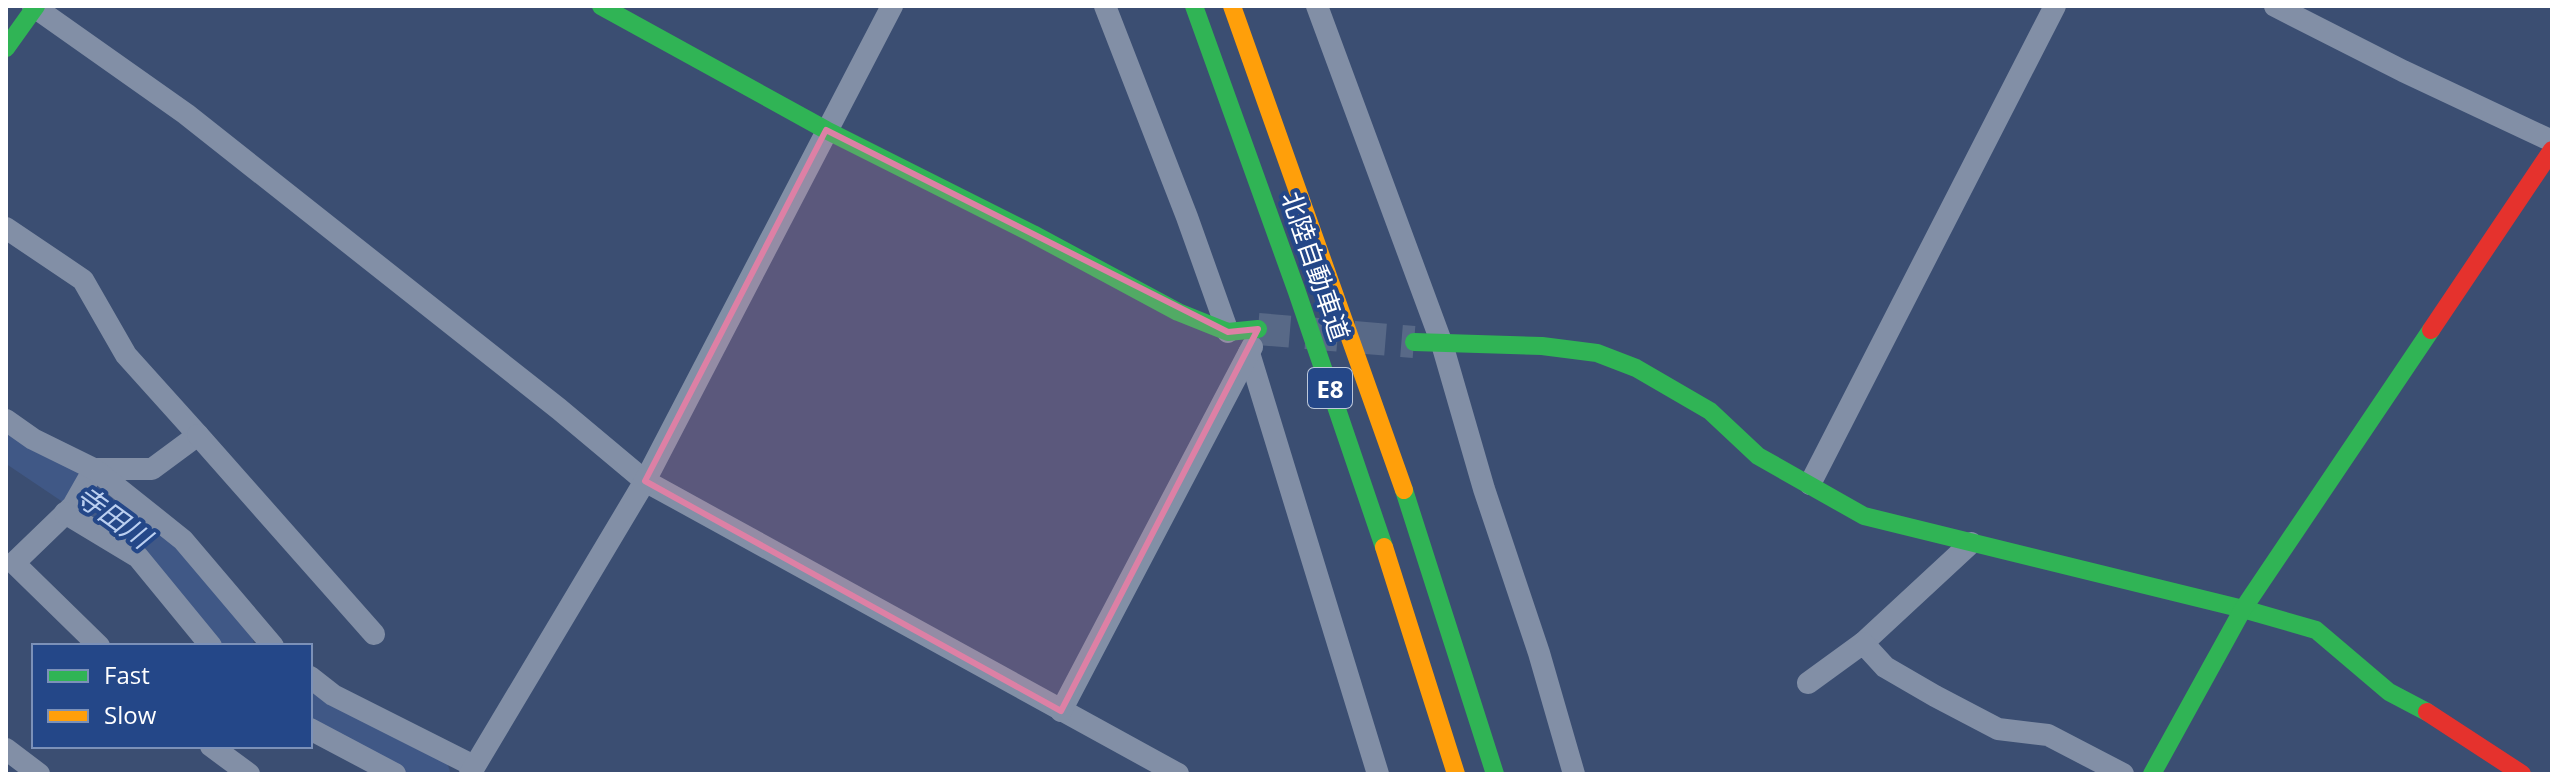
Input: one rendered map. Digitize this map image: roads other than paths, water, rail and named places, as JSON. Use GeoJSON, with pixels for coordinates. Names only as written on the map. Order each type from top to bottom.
{"type":"FeatureCollection","features":[{"type":"Feature","properties":{"kind":"main road"},"geometry":{"type":"LineString","coordinates":[[6,48],[35,6]]}},
{"type":"Feature","properties":{"kind":"main road"},"geometry":{"type":"LineString","coordinates":[[601,6],[826,130],[1033,234],[1178,312],[1228,332],[1258,329]]}},
{"type":"Feature","properties":{"kind":"main road"},"geometry":{"type":"LineString","coordinates":[[1179,6],[1268,207]]}},
{"type":"Feature","properties":{"kind":"main road","name":"北陸自動車道"},"geometry":{"type":"LineString","coordinates":[[1194,6],[1268,207],[1422,663],[1456,774]]}},
{"type":"Feature","properties":{"kind":"main road","name":"北陸自動車道"},"geometry":{"type":"LineString","coordinates":[[1232,6],[1300,189],[1369,390],[1495,774]]}},
{"type":"Feature","properties":{"kind":"main road"},"geometry":{"type":"LineString","coordinates":[[2152,774],[2243,609],[2552,150]]}},
{"type":"Feature","properties":{"kind":"main road"},"geometry":{"type":"LineString","coordinates":[[1414,342],[1542,346],[1597,353],[1636,368],[1710,411],[1758,456],[1864,516],[2243,609],[2316,630],[2389,692],[2430,714],[2522,774]]}},
{"type":"Feature","properties":{"kind":"street"},"geometry":{"type":"LineString","coordinates":[[35,6],[199,124],[645,481],[1178,774]]}},
{"type":"Feature","properties":{"kind":"street"},"geometry":{"type":"LineString","coordinates":[[312,679],[333,695],[472,770],[645,481],[892,6]]}},
{"type":"Feature","properties":{"kind":"street"},"geometry":{"type":"LineString","coordinates":[[1105,6],[1228,332]]}},
{"type":"Feature","properties":{"kind":"street"},"geometry":{"type":"LineString","coordinates":[[1317,6],[1442,344],[1484,489],[1539,653],[1574,774]]}},
{"type":"Feature","properties":{"kind":"street"},"geometry":{"type":"LineString","coordinates":[[1810,484],[2055,6]]}},
{"type":"Feature","properties":{"kind":"street"},"geometry":{"type":"LineString","coordinates":[[2275,6],[2552,141]]}},
{"type":"Feature","properties":{"kind":"street"},"geometry":{"type":"LineString","coordinates":[[6,228],[83,280],[126,355],[374,634]]}},
{"type":"Feature","properties":{"kind":"street"},"geometry":{"type":"LineString","coordinates":[[1061,711],[1249,353],[1258,329]]}},
{"type":"Feature","properties":{"kind":"street"},"geometry":{"type":"LineString","coordinates":[[1249,353],[1378,774]]}},
{"type":"Feature","properties":{"kind":"street"},"geometry":{"type":"LineString","coordinates":[[6,420],[33,439],[94,469],[183,540],[271,644]]}},
{"type":"Feature","properties":{"kind":"street"},"geometry":{"type":"LineString","coordinates":[[94,469],[152,469],[198,435]]}},
{"type":"Feature","properties":{"kind":"street"},"geometry":{"type":"LineString","coordinates":[[94,469],[73,506],[10,560],[97,644]]}},
{"type":"Feature","properties":{"kind":"street"},"geometry":{"type":"LineString","coordinates":[[65,513],[138,557],[209,644]]}},
{"type":"Feature","properties":{"kind":"street"},"geometry":{"type":"LineString","coordinates":[[1808,683],[1863,643],[1971,543]]}},
{"type":"Feature","properties":{"kind":"street"},"geometry":{"type":"LineString","coordinates":[[1863,643],[1885,667],[1998,729],[2048,735],[2123,774]]}},
{"type":"Feature","properties":{"kind":"street"},"geometry":{"type":"LineString","coordinates":[[312,730],[395,774]]}},
{"type":"Feature","properties":{"kind":"street"},"geometry":{"type":"LineString","coordinates":[[214,748],[249,774]]}},
{"type":"Feature","properties":{"kind":"street"},"geometry":{"type":"LineString","coordinates":[[6,749],[39,774]]}},
{"type":"Feature","properties":{"kind":"waterway","name":"寺田川"},"geometry":{"type":"LineString","coordinates":[[6,442],[153,541],[234,644]]}},
{"type":"Feature","properties":{"kind":"waterway","name":"寺田川"},"geometry":{"type":"LineString","coordinates":[[312,702],[366,738],[432,774]]}},
{"type":"Feature","properties":{"kind":"tunnel"},"geometry":{"type":"LineString","coordinates":[[1258,329],[1414,342]]}}]}
